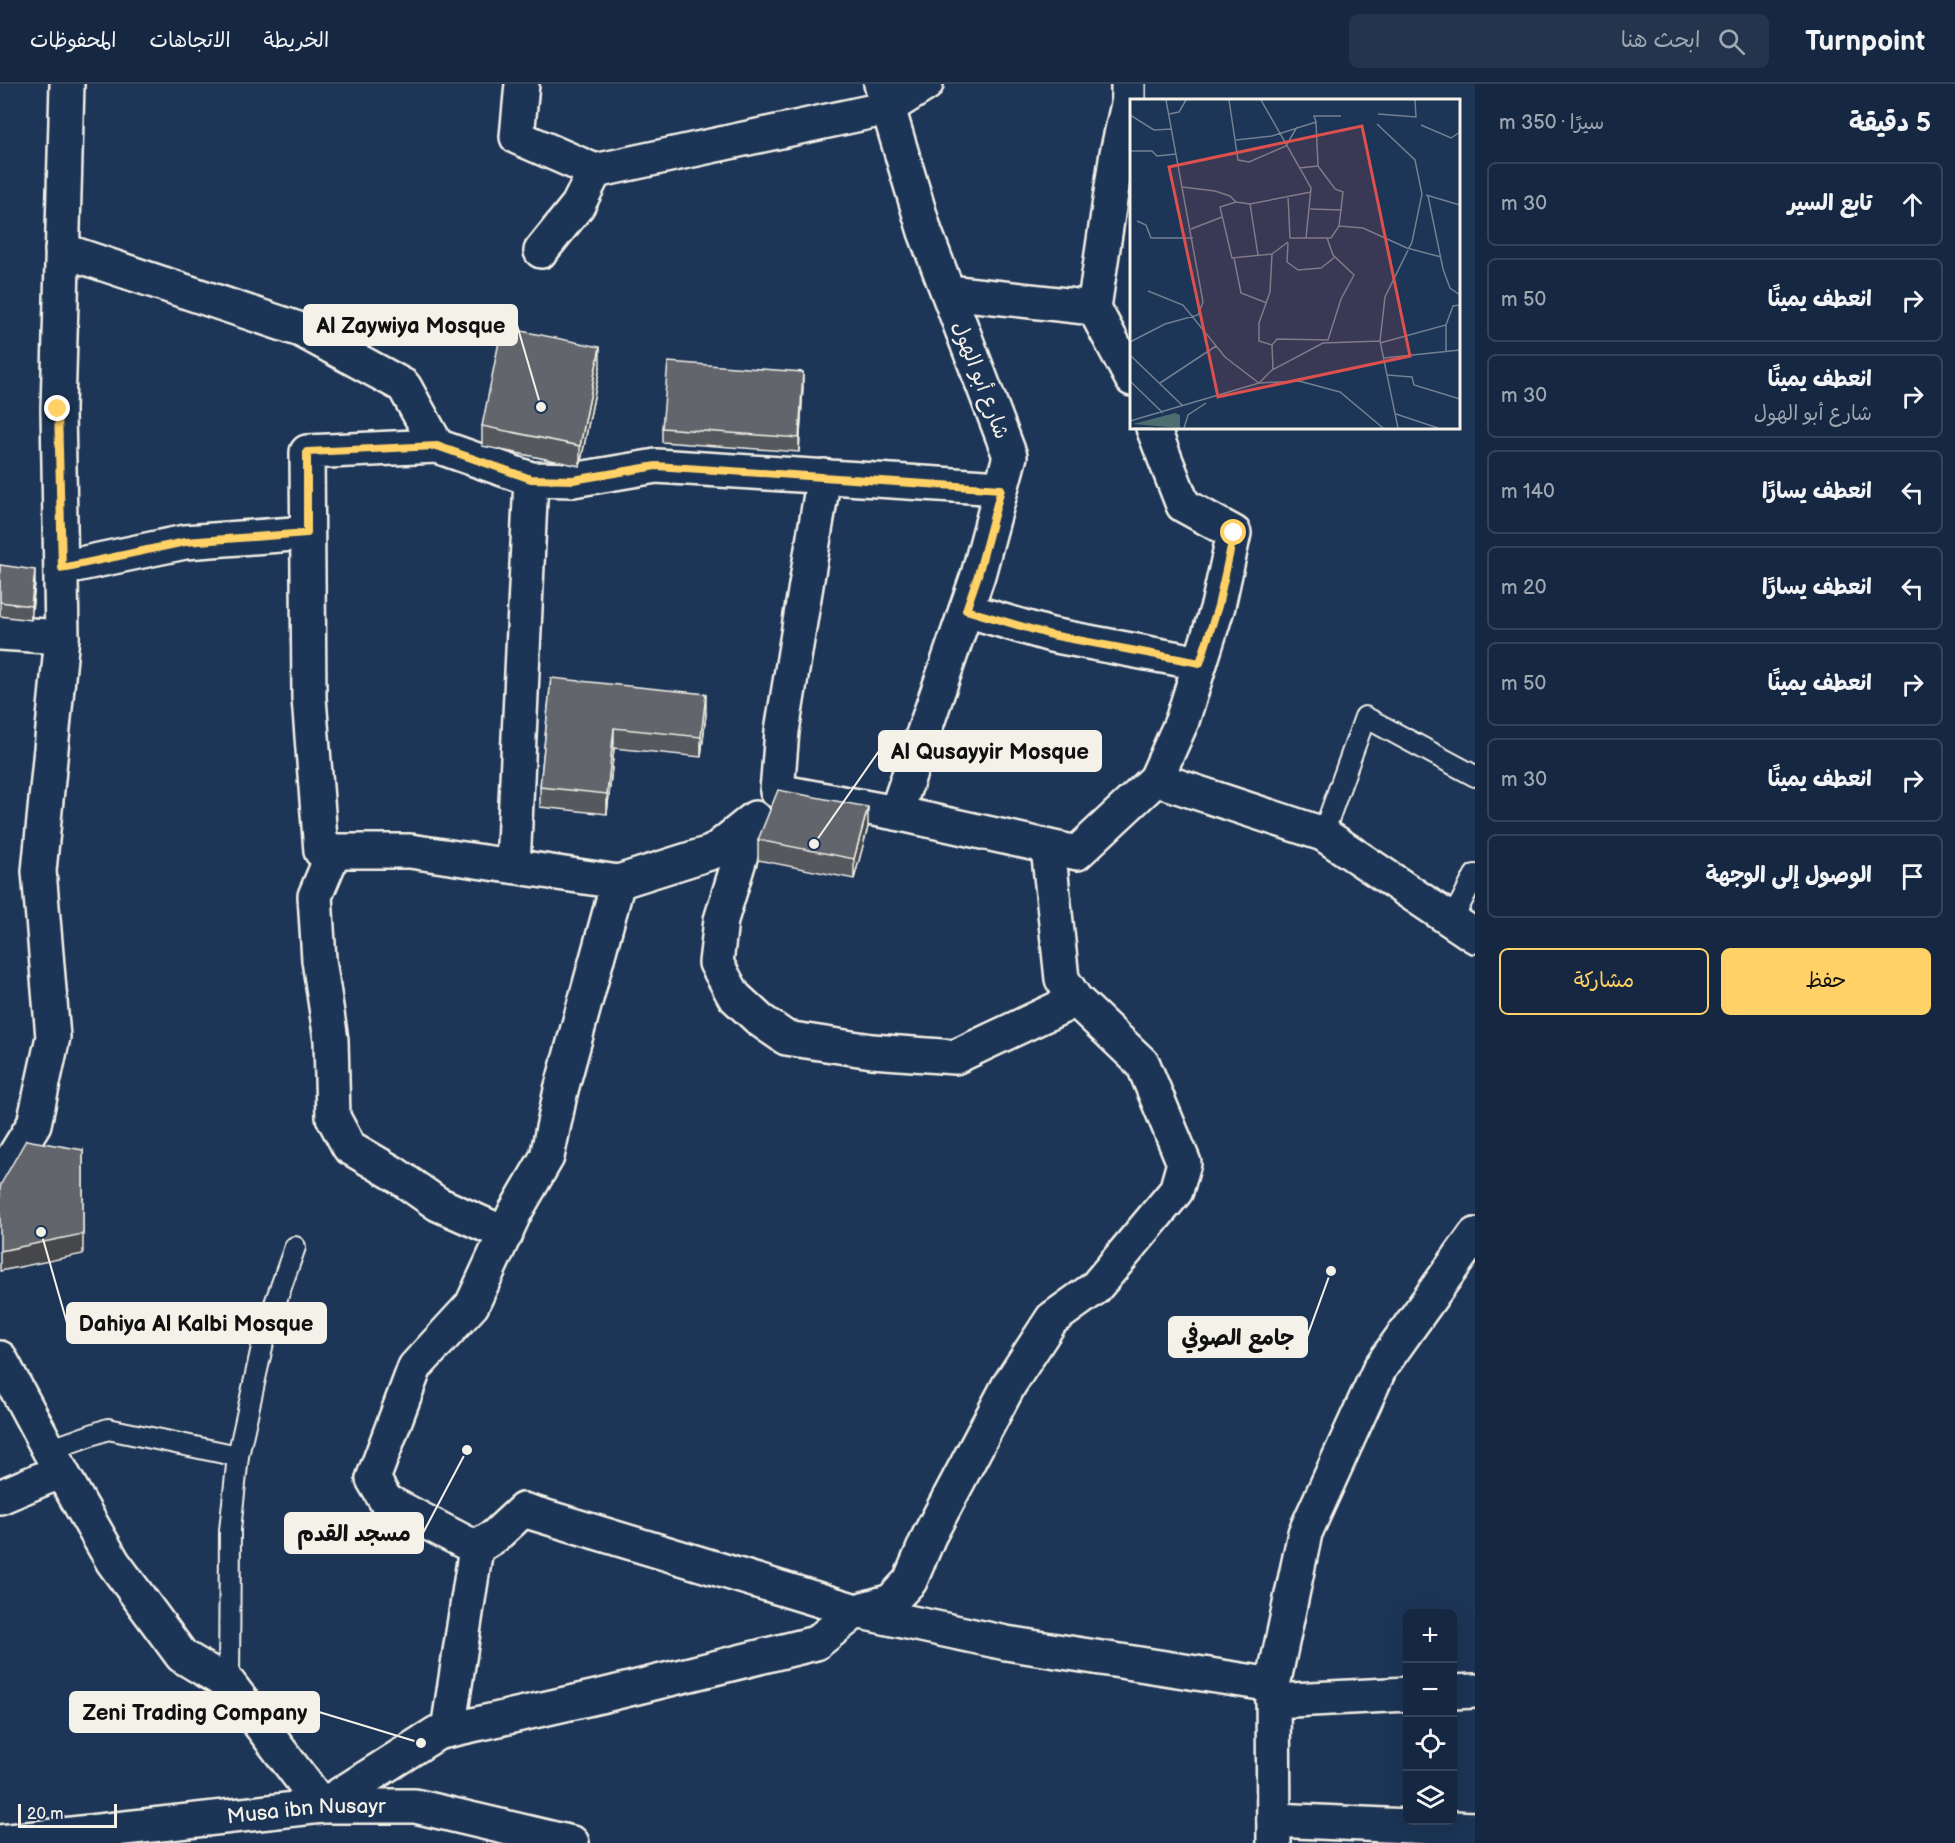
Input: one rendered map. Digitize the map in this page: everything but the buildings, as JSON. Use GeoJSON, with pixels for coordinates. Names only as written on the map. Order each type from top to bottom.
{"type":"FeatureCollection","features":[{"type":"Feature","properties":{"kind":"street"},"geometry":{"type":"LineString","coordinates":[[0,1179],[34,1124],[53,1037],[39,871],[62,637],[58,409],[67,84]]}},
{"type":"Feature","properties":{"kind":"street"},"geometry":{"type":"LineString","coordinates":[[522,84],[518,138],[595,171],[926,84]]}},
{"type":"Feature","properties":{"kind":"street"},"geometry":{"type":"LineString","coordinates":[[1128,84],[1128,104],[1113,177],[1094,308],[1130,377]]}},
{"type":"Feature","properties":{"kind":"street","name":"شارع أبو الهول"},"geometry":{"type":"LineString","coordinates":[[884,96],[925,232],[1010,456],[978,575],[896,813]]}},
{"type":"Feature","properties":{"kind":"street"},"geometry":{"type":"LineString","coordinates":[[541,251],[578,205],[595,171]]}},
{"type":"Feature","properties":{"kind":"street"},"geometry":{"type":"LineString","coordinates":[[62,250],[301,330],[404,386],[437,446]]}},
{"type":"Feature","properties":{"kind":"street"},"geometry":{"type":"LineString","coordinates":[[948,292],[1094,308]]}},
{"type":"Feature","properties":{"kind":"street"},"geometry":{"type":"LineString","coordinates":[[777,791],[896,813],[1077,853],[1156,779],[1182,721],[1218,606],[1234,533],[1183,505],[1153,429]]}},
{"type":"Feature","properties":{"kind":"street"},"geometry":{"type":"LineString","coordinates":[[824,476],[782,731],[777,791],[751,822],[712,852],[618,882],[410,850],[321,851],[309,698],[307,452],[437,446],[531,479],[573,480],[656,466],[824,476],[1001,489]]}},
{"type":"Feature","properties":{"kind":"street"},"geometry":{"type":"LineString","coordinates":[[513,866],[531,479]]}},
{"type":"Feature","properties":{"kind":"street"},"geometry":{"type":"LineString","coordinates":[[62,568],[185,542],[307,533]]}},
{"type":"Feature","properties":{"kind":"street"},"geometry":{"type":"LineString","coordinates":[[966,610],[1051,635],[1200,663]]}},
{"type":"Feature","properties":{"kind":"street"},"geometry":{"type":"LineString","coordinates":[[0,633],[62,637]]}},
{"type":"Feature","properties":{"kind":"street"},"geometry":{"type":"LineString","coordinates":[[1156,779],[1323,834],[1463,928]]}},
{"type":"Feature","properties":{"kind":"street"},"geometry":{"type":"LineString","coordinates":[[751,822],[721,920],[716,963],[734,996],[760,1020],[786,1038],[872,1051],[955,1057],[1076,1000]]}},
{"type":"Feature","properties":{"kind":"street"},"geometry":{"type":"LineString","coordinates":[[0,1358],[113,1562],[182,1656],[229,1684],[322,1806],[437,1733],[605,1695],[816,1643],[856,1611],[891,1601],[910,1581],[929,1536],[1009,1385],[1052,1319],[1095,1288],[1176,1191],[1184,1163],[1143,1064],[1076,1000],[1062,979],[1048,847]]}},
{"type":"Feature","properties":{"kind":"street"},"geometry":{"type":"LineString","coordinates":[[334,851],[315,896],[319,960],[331,1040],[333,1117],[349,1147],[395,1174],[438,1204],[506,1234]]}},
{"type":"Feature","properties":{"kind":"street"},"geometry":{"type":"LineString","coordinates":[[476,1548],[386,1501],[373,1479],[415,1367],[472,1305],[515,1212],[547,1157],[561,1090],[618,882]]}},
{"type":"Feature","properties":{"kind":"street"},"geometry":{"type":"LineString","coordinates":[[1475,1235],[1380,1368],[1305,1533],[1273,1693],[1274,1832],[1475,1830]]}},
{"type":"Feature","properties":{"kind":"street"},"geometry":{"type":"LineString","coordinates":[[0,1497],[55,1461]]}},
{"type":"Feature","properties":{"kind":"street"},"geometry":{"type":"LineString","coordinates":[[448,1730],[476,1548],[495,1536],[523,1510],[856,1611],[1006,1643],[1273,1693],[1403,1694]]}},
{"type":"Feature","properties":{"kind":"street"},"geometry":{"type":"LineString","coordinates":[[1457,1692],[1475,1691]]}},
{"type":"Feature","properties":{"kind":"street","name":"Musa ibn Nusayr"},"geometry":{"type":"LineString","coordinates":[[0,1842],[322,1806],[416,1806],[572,1843]]}},
{"type":"Feature","properties":{"kind":"lane"},"geometry":{"type":"LineString","coordinates":[[1323,834],[1365,717],[1475,776]]}},
{"type":"Feature","properties":{"kind":"lane"},"geometry":{"type":"LineString","coordinates":[[1463,928],[1475,875]]}},
{"type":"Feature","properties":{"kind":"lane"},"geometry":{"type":"LineString","coordinates":[[229,1684],[230,1530],[238,1456],[266,1329],[295,1247]]}},
{"type":"Feature","properties":{"kind":"lane"},"geometry":{"type":"LineString","coordinates":[[55,1461],[108,1429],[238,1456]]}},
{"type":"Feature","properties":{"kind":"place","name":"Al Zaywiya Mosque"},"geometry":{"type":"Point","coordinates":[541,407]}},
{"type":"Feature","properties":{"kind":"place","name":"Al Qusayyir Mosque"},"geometry":{"type":"Point","coordinates":[814,844]}},
{"type":"Feature","properties":{"kind":"place","name":"Dahiya Al Kalbi Mosque"},"geometry":{"type":"Point","coordinates":[41,1232]}},
{"type":"Feature","properties":{"kind":"place","name":"جامع الصوفي"},"geometry":{"type":"Point","coordinates":[1331,1271]}},
{"type":"Feature","properties":{"kind":"place","name":"مسجد القدم"},"geometry":{"type":"Point","coordinates":[467,1450]}},
{"type":"Feature","properties":{"kind":"place","name":"Zeni Trading Company"},"geometry":{"type":"Point","coordinates":[421,1743]}},
{"type":"Feature","properties":{"kind":"route"},"geometry":{"type":"LineString","coordinates":[[58,409],[62,568],[185,542],[307,533],[307,452],[437,446],[531,479],[573,480],[656,466],[1001,489],[978,575],[966,610],[1051,635],[1200,663],[1218,606],[1234,533]]}}]}
